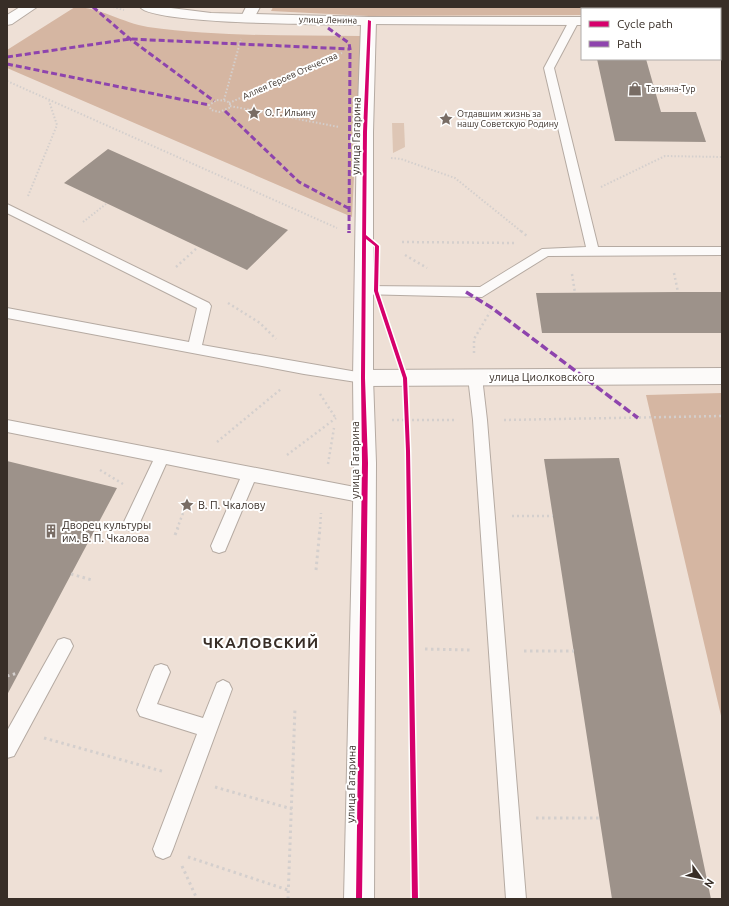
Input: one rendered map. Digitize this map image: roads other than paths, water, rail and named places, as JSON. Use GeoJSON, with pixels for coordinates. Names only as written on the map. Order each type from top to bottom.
{"type":"FeatureCollection","features":[{"type":"Feature","properties":{"kind":"street"},"geometry":{"type":"LineString","coordinates":[[7,21],[30,7]]}},
{"type":"Feature","properties":{"kind":"street","name":"улица Ленина"},"geometry":{"type":"LineString","coordinates":[[147,7],[160,11],[250,13],[369,21],[578,21]]}},
{"type":"Feature","properties":{"kind":"street","name":"улица Гагарина"},"geometry":{"type":"LineString","coordinates":[[359,899],[365,496],[354,377],[364,290],[365,132],[369,21]]}},
{"type":"Feature","properties":{"kind":"street","name":"улица Циолковского"},"geometry":{"type":"LineString","coordinates":[[354,377],[722,376]]}},
{"type":"Feature","properties":{"kind":"lane"},"geometry":{"type":"LineString","coordinates":[[578,21],[549,68],[593,251]]}},
{"type":"Feature","properties":{"kind":"lane"},"geometry":{"type":"LineString","coordinates":[[7,208],[204,306],[194,348]]}},
{"type":"Feature","properties":{"kind":"lane"},"geometry":{"type":"LineString","coordinates":[[364,290],[482,292],[546,252],[722,251]]}},
{"type":"Feature","properties":{"kind":"lane"},"geometry":{"type":"LineString","coordinates":[[7,313],[304,369],[354,377]]}},
{"type":"Feature","properties":{"kind":"lane"},"geometry":{"type":"LineString","coordinates":[[476,377],[516,899]]}},
{"type":"Feature","properties":{"kind":"lane"},"geometry":{"type":"LineString","coordinates":[[7,426],[365,496]]}},
{"type":"Feature","properties":{"kind":"lane"},"geometry":{"type":"LineString","coordinates":[[131,524],[162,456]]}},
{"type":"Feature","properties":{"kind":"lane"},"geometry":{"type":"LineString","coordinates":[[219,546],[254,475]]}},
{"type":"Feature","properties":{"kind":"lane"},"geometry":{"type":"LineString","coordinates":[[7,749],[12,729],[64,646]]}},
{"type":"Feature","properties":{"kind":"lane"},"geometry":{"type":"LineString","coordinates":[[161,672],[146,710],[207,728]]}},
{"type":"Feature","properties":{"kind":"lane"},"geometry":{"type":"LineString","coordinates":[[169,851],[189,779],[223,689]]}},
{"type":"Feature","properties":{"kind":"place","name":"Татьяна-Тур"},"geometry":{"type":"Point","coordinates":[635,89]}},
{"type":"Feature","properties":{"kind":"place","name":"О. Г. Ильину"},"geometry":{"type":"Point","coordinates":[254,113]}},
{"type":"Feature","properties":{"kind":"place","name":"Отдавшим жизнь за нашу Советскую Родину"},"geometry":{"type":"Point","coordinates":[446,119]}},
{"type":"Feature","properties":{"kind":"place","name":"В. П. Чкалову"},"geometry":{"type":"Point","coordinates":[187,505]}},
{"type":"Feature","properties":{"kind":"place","name":"Дворец культуры им. В. П. Чкалова"},"geometry":{"type":"Point","coordinates":[51,531]}},
{"type":"Feature","properties":{"kind":"district","name":"ЧКАЛОВСКИЙ"},"geometry":{"type":"Point","coordinates":[261,643]}}]}
